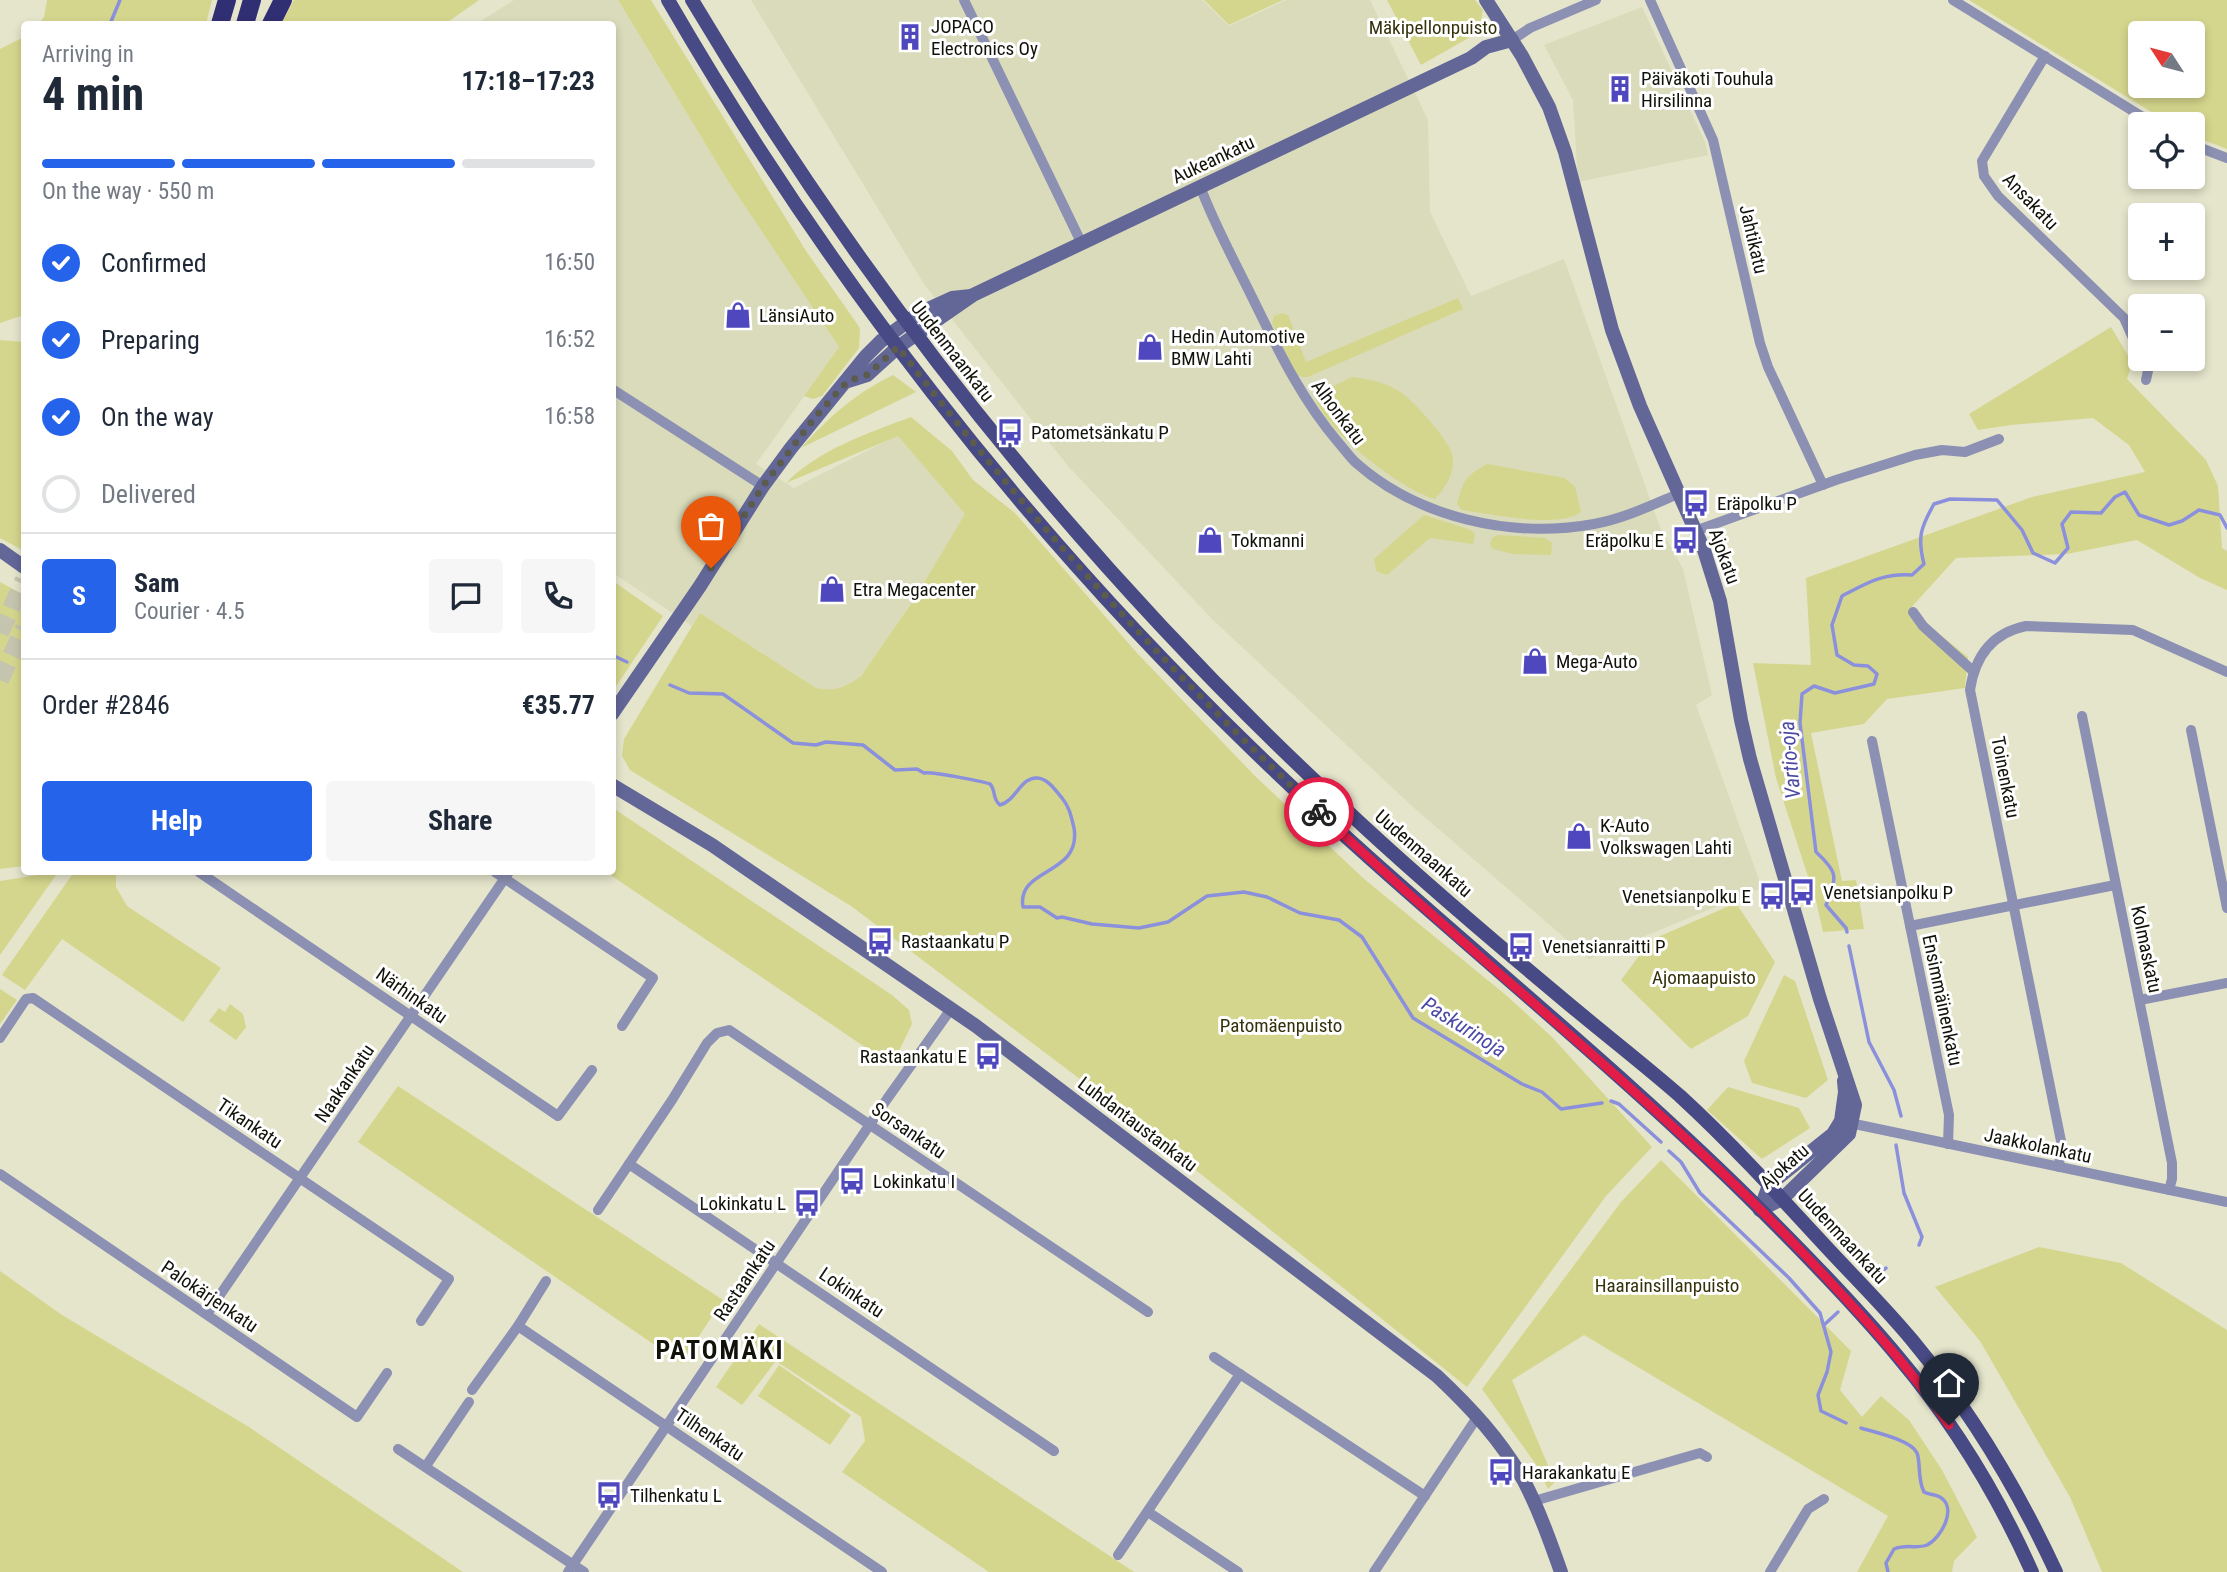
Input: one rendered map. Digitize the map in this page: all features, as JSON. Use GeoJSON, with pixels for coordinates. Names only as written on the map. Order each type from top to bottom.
{"type":"FeatureCollection","features":[{"type":"Feature","properties":{"kind":"highway"},"geometry":{"type":"LineString","coordinates":[[212,21],[218,0]]}},
{"type":"Feature","properties":{"kind":"highway"},"geometry":{"type":"LineString","coordinates":[[221,21],[227,0]]}},
{"type":"Feature","properties":{"kind":"highway"},"geometry":{"type":"LineString","coordinates":[[246,21],[252,0]]}},
{"type":"Feature","properties":{"kind":"highway"},"geometry":{"type":"LineString","coordinates":[[272,21],[283,0]]}},
{"type":"Feature","properties":{"kind":"main road","name":"Uudenmaankatu"},"geometry":{"type":"LineString","coordinates":[[668,0],[753,140],[836,262],[894,341],[1026,507],[1112,603],[1238,736],[1374,863],[1631,1086],[1760,1210],[1860,1314],[1901,1359],[1934,1402],[1996,1501],[2032,1572]]}},
{"type":"Feature","properties":{"kind":"main road","name":"Uudenmaankatu"},"geometry":{"type":"LineString","coordinates":[[692,0],[763,117],[868,270],[965,399],[1075,531],[1150,615],[1257,725],[1389,849],[1675,1092],[1769,1185],[1897,1323],[1939,1374],[2014,1489],[2056,1572]]}},
{"type":"Feature","properties":{"kind":"street"},"geometry":{"type":"LineString","coordinates":[[964,0],[1081,243]]}},
{"type":"Feature","properties":{"kind":"street","name":"Ajokatu"},"geometry":{"type":"LineString","coordinates":[[1486,0],[1513,40],[1549,107],[1565,152],[1612,330],[1640,406],[1695,531],[1720,601],[1750,759],[1842,1068],[1849,1134],[1782,1199],[1760,1210]]}},
{"type":"Feature","properties":{"kind":"street"},"geometry":{"type":"LineString","coordinates":[[1513,40],[1530,28],[1596,0]]}},
{"type":"Feature","properties":{"kind":"street","name":"Jahtikatu"},"geometry":{"type":"LineString","coordinates":[[1650,0],[1713,140],[1760,343],[1768,367],[1823,485]]}},
{"type":"Feature","properties":{"kind":"street"},"geometry":{"type":"LineString","coordinates":[[1953,0],[2135,112]]}},
{"type":"Feature","properties":{"kind":"street","name":"Aukeankatu"},"geometry":{"type":"LineString","coordinates":[[616,708],[700,586],[763,486],[816,416],[848,381],[866,356],[911,329],[919,313],[952,298],[973,295],[1471,58],[1492,57],[1513,40]]}},
{"type":"Feature","properties":{"kind":"street","name":"Ansakatu"},"geometry":{"type":"LineString","coordinates":[[2045,56],[1990,144],[1982,162],[1984,176],[1998,196],[2124,318],[2128,327]]}},
{"type":"Feature","properties":{"kind":"street"},"geometry":{"type":"LineString","coordinates":[[2205,150],[2227,158]]}},
{"type":"Feature","properties":{"kind":"street","name":"Alhonkatu"},"geometry":{"type":"LineString","coordinates":[[1200,186],[1278,350],[1321,424],[1354,462],[1388,486],[1412,500],[1445,513],[1487,524],[1535,528],[1595,524],[1641,510],[1678,494]]}},
{"type":"Feature","properties":{"kind":"street","name":"Ansakatu"},"geometry":{"type":"LineString","coordinates":[[2146,380],[2148,371]]}},
{"type":"Feature","properties":{"kind":"street"},"geometry":{"type":"LineString","coordinates":[[616,391],[763,486]]}},
{"type":"Feature","properties":{"kind":"street"},"geometry":{"type":"LineString","coordinates":[[1695,531],[1915,455],[1942,450],[1965,452],[1998,439]]}},
{"type":"Feature","properties":{"kind":"street"},"geometry":{"type":"LineString","coordinates":[[0,550],[21,565]]}},
{"type":"Feature","properties":{"kind":"street"},"geometry":{"type":"LineString","coordinates":[[1913,612],[1923,626],[1973,671],[1996,638],[2010,630],[2026,626],[2133,630],[2227,672]]}},
{"type":"Feature","properties":{"kind":"street","name":"Toinenkatu"},"geometry":{"type":"LineString","coordinates":[[1973,671],[1970,690],[2061,1140],[2059,1167]]}},
{"type":"Feature","properties":{"kind":"street","name":"Kolmaskatu"},"geometry":{"type":"LineString","coordinates":[[2082,716],[2172,1163],[2169,1190]]}},
{"type":"Feature","properties":{"kind":"street"},"geometry":{"type":"LineString","coordinates":[[2191,730],[2227,908]]}},
{"type":"Feature","properties":{"kind":"street","name":"Ensimmäinenkatu"},"geometry":{"type":"LineString","coordinates":[[1872,741],[1948,1115],[1948,1144]]}},
{"type":"Feature","properties":{"kind":"street","name":"Luhdantaustankatu"},"geometry":{"type":"LineString","coordinates":[[616,787],[712,845],[1013,1053],[1419,1362],[1478,1416],[1522,1479],[1534,1501],[1561,1572]]}},
{"type":"Feature","properties":{"kind":"street","name":"Närhinkatu"},"geometry":{"type":"LineString","coordinates":[[203,875],[558,1116],[592,1070]]}},
{"type":"Feature","properties":{"kind":"street","name":"Naakankatu"},"geometry":{"type":"LineString","coordinates":[[207,1314],[301,1179],[502,875]]}},
{"type":"Feature","properties":{"kind":"street"},"geometry":{"type":"LineString","coordinates":[[504,875],[653,978],[622,1026]]}},
{"type":"Feature","properties":{"kind":"street"},"geometry":{"type":"LineString","coordinates":[[1910,926],[2115,885]]}},
{"type":"Feature","properties":{"kind":"street"},"geometry":{"type":"LineString","coordinates":[[2140,999],[2227,983]]}},
{"type":"Feature","properties":{"kind":"street","name":"Tikankatu"},"geometry":{"type":"LineString","coordinates":[[0,1038],[26,999],[33,998],[449,1279],[421,1321]]}},
{"type":"Feature","properties":{"kind":"street","name":"Rastaankatu"},"geometry":{"type":"LineString","coordinates":[[570,1568],[951,1009]]}},
{"type":"Feature","properties":{"kind":"street","name":"Sorsankatu"},"geometry":{"type":"LineString","coordinates":[[629,1164],[707,1043],[725,1029],[1147,1312]]}},
{"type":"Feature","properties":{"kind":"street","name":"Ajokatu"},"geometry":{"type":"LineString","coordinates":[[1760,1210],[1769,1185],[1847,1122]]}},
{"type":"Feature","properties":{"kind":"street","name":"Jaakkolankatu"},"geometry":{"type":"LineString","coordinates":[[1847,1122],[2227,1202]]}},
{"type":"Feature","properties":{"kind":"street"},"geometry":{"type":"LineString","coordinates":[[598,1210],[629,1164]]}},
{"type":"Feature","properties":{"kind":"street","name":"Lokinkatu"},"geometry":{"type":"LineString","coordinates":[[629,1164],[1054,1451]]}},
{"type":"Feature","properties":{"kind":"street","name":"Palokärjenkatu"},"geometry":{"type":"LineString","coordinates":[[0,1174],[357,1417],[387,1373]]}},
{"type":"Feature","properties":{"kind":"street"},"geometry":{"type":"LineString","coordinates":[[472,1390],[518,1326],[546,1281]]}},
{"type":"Feature","properties":{"kind":"street","name":"Tilhenkatu"},"geometry":{"type":"LineString","coordinates":[[518,1326],[882,1572]]}},
{"type":"Feature","properties":{"kind":"street"},"geometry":{"type":"LineString","coordinates":[[1214,1357],[1425,1496]]}},
{"type":"Feature","properties":{"kind":"street"},"geometry":{"type":"LineString","coordinates":[[1118,1555],[1240,1374]]}},
{"type":"Feature","properties":{"kind":"street"},"geometry":{"type":"LineString","coordinates":[[426,1466],[469,1402]]}},
{"type":"Feature","properties":{"kind":"street"},"geometry":{"type":"LineString","coordinates":[[1374,1572],[1478,1416]]}},
{"type":"Feature","properties":{"kind":"street"},"geometry":{"type":"LineString","coordinates":[[398,1448],[570,1568],[584,1572]]}},
{"type":"Feature","properties":{"kind":"street"},"geometry":{"type":"LineString","coordinates":[[1534,1501],[1700,1453],[1707,1457]]}},
{"type":"Feature","properties":{"kind":"street"},"geometry":{"type":"LineString","coordinates":[[1770,1572],[1808,1509],[1824,1499]]}},
{"type":"Feature","properties":{"kind":"street"},"geometry":{"type":"LineString","coordinates":[[1149,1512],[1238,1572]]}},
{"type":"Feature","properties":{"kind":"shaded area"},"geometry":{"type":"Polygon","coordinates":[[[514,0],[618,0],[728,181],[839,347],[756,464],[794,488],[898,435],[966,514],[913,601],[861,676],[851,684],[828,691],[816,688],[700,613],[692,626],[616,575],[616,21],[481,21],[514,0]]]}},
{"type":"Feature","properties":{"kind":"shaded area"},"geometry":{"type":"Polygon","coordinates":[[[751,0],[1202,0],[1229,26],[1286,0],[1370,0],[1428,120],[1430,212],[1471,296],[1564,259],[1660,527],[1683,569],[1712,695],[1696,705],[1762,888],[1589,959],[1413,807],[1212,619],[1068,466],[924,284],[751,0]]]}},
{"type":"Feature","properties":{"kind":"shaded area"},"geometry":{"type":"Polygon","coordinates":[[[1642,7],[1705,142],[1708,155],[1578,182],[1573,100],[1544,45],[1642,7]]]}},
{"type":"Feature","properties":{"kind":"green space"},"geometry":{"type":"Polygon","coordinates":[[[47,0],[212,0],[207,21],[41,21],[47,0]]]}},
{"type":"Feature","properties":{"kind":"green space"},"geometry":{"type":"Polygon","coordinates":[[[294,0],[479,0],[449,21],[283,21],[294,0]]]}},
{"type":"Feature","properties":{"kind":"green space"},"geometry":{"type":"Polygon","coordinates":[[[618,0],[651,0],[806,251],[860,328],[859,348],[822,396],[813,399],[804,396],[839,347],[728,181],[618,0]]]}},
{"type":"Feature","properties":{"kind":"green space"},"geometry":{"type":"Polygon","coordinates":[[[1204,0],[1283,0],[1229,25],[1204,0]]]}},
{"type":"Feature","properties":{"kind":"green space","name":"Mäkipellonpuisto"},"geometry":{"type":"Polygon","coordinates":[[[1387,0],[1475,0],[1483,10],[1479,32],[1421,65],[1387,0]]]}},
{"type":"Feature","properties":{"kind":"green space"},"geometry":{"type":"Polygon","coordinates":[[[1969,0],[2227,0],[2227,149],[2205,141],[2205,112],[2151,112],[2129,98],[2205,98],[2205,21],[2128,21],[2128,98],[1969,0]]]}},
{"type":"Feature","properties":{"kind":"green space"},"geometry":{"type":"Polygon","coordinates":[[[21,38],[21,316],[0,323],[0,49],[21,38]]]}},
{"type":"Feature","properties":{"kind":"green space"},"geometry":{"type":"Polygon","coordinates":[[[1458,298],[1463,309],[1308,377],[1295,373],[1272,323],[1274,316],[1282,313],[1288,315],[1306,362],[1458,298]]]}},
{"type":"Feature","properties":{"kind":"green space"},"geometry":{"type":"Polygon","coordinates":[[[2111,327],[2128,355],[2127,379],[2206,460],[2218,486],[2222,548],[2227,551],[2227,590],[2200,578],[2137,540],[2067,554],[1956,558],[1909,610],[1968,657],[1965,688],[1887,699],[1864,724],[1811,733],[1842,881],[1856,880],[1864,929],[1823,932],[1816,901],[1776,778],[1753,663],[1811,665],[1806,578],[2032,497],[2145,472],[2129,445],[2093,418],[1978,430],[1969,414],[2111,327]]]}},
{"type":"Feature","properties":{"kind":"green space"},"geometry":{"type":"Polygon","coordinates":[[[0,340],[21,342],[21,549],[0,538],[0,340]]]}},
{"type":"Feature","properties":{"kind":"green space"},"geometry":{"type":"Polygon","coordinates":[[[893,375],[916,392],[801,448],[843,407],[893,375]]]}},
{"type":"Feature","properties":{"kind":"green space"},"geometry":{"type":"Polygon","coordinates":[[[1352,377],[1382,383],[1405,395],[1444,439],[1452,454],[1453,467],[1443,490],[1435,499],[1421,494],[1384,471],[1347,440],[1320,409],[1315,395],[1352,377]]]}},
{"type":"Feature","properties":{"kind":"green space","name":"Patomäenpuisto"},"geometry":{"type":"Polygon","coordinates":[[[911,417],[952,451],[973,480],[1015,513],[1137,653],[1254,775],[1363,878],[1507,996],[1552,1037],[1652,1147],[1606,1196],[1467,1387],[1117,1107],[851,906],[630,770],[622,756],[624,739],[700,613],[816,688],[840,688],[861,676],[913,601],[965,514],[898,436],[786,483],[828,452],[911,417]]]}},
{"type":"Feature","properties":{"kind":"green space"},"geometry":{"type":"Polygon","coordinates":[[[1487,464],[1565,478],[1575,487],[1581,512],[1571,517],[1541,520],[1462,510],[1457,504],[1464,484],[1469,476],[1487,464]]]}},
{"type":"Feature","properties":{"kind":"green space"},"geometry":{"type":"Polygon","coordinates":[[[1424,515],[1471,530],[1475,534],[1473,544],[1430,538],[1387,575],[1376,571],[1374,559],[1424,515]]]}},
{"type":"Feature","properties":{"kind":"green space"},"geometry":{"type":"Polygon","coordinates":[[[1498,535],[1545,538],[1552,543],[1551,555],[1513,554],[1493,549],[1490,545],[1492,538],[1498,535]]]}},
{"type":"Feature","properties":{"kind":"green space"},"geometry":{"type":"Polygon","coordinates":[[[0,582],[21,593],[21,866],[0,869],[0,582]]]}},
{"type":"Feature","properties":{"kind":"green space"},"geometry":{"type":"Polygon","coordinates":[[[616,583],[663,616],[616,686],[616,583]]]}},
{"type":"Feature","properties":{"kind":"green space"},"geometry":{"type":"Polygon","coordinates":[[[616,810],[892,995],[909,1010],[912,1024],[890,1064],[610,875],[616,875],[616,810]]]}},
{"type":"Feature","properties":{"kind":"green space"},"geometry":{"type":"Polygon","coordinates":[[[56,875],[0,955],[0,881],[56,875]]]}},
{"type":"Feature","properties":{"kind":"green space"},"geometry":{"type":"Polygon","coordinates":[[[72,875],[116,875],[116,887],[127,906],[221,968],[183,1022],[62,939],[25,990],[2,975],[72,875]]]}},
{"type":"Feature","properties":{"kind":"green space","name":"Ajomaapuisto"},"geometry":{"type":"Polygon","coordinates":[[[1736,903],[1775,962],[1748,1016],[1691,1049],[1621,980],[1651,940],[1736,903]]]}},
{"type":"Feature","properties":{"kind":"green space"},"geometry":{"type":"Polygon","coordinates":[[[1784,975],[1795,981],[1828,1080],[1806,1098],[1752,1083],[1744,1061],[1784,975]]]}},
{"type":"Feature","properties":{"kind":"green space"},"geometry":{"type":"Polygon","coordinates":[[[0,989],[17,1000],[0,1024],[0,989]]]}},
{"type":"Feature","properties":{"kind":"green space"},"geometry":{"type":"Polygon","coordinates":[[[230,1004],[243,1014],[246,1027],[236,1040],[209,1021],[219,1008],[225,1012],[230,1004]]]}},
{"type":"Feature","properties":{"kind":"green space"},"geometry":{"type":"Polygon","coordinates":[[[398,1086],[723,1300],[681,1363],[358,1142],[398,1086]]]}},
{"type":"Feature","properties":{"kind":"green space"},"geometry":{"type":"Polygon","coordinates":[[[1728,1087],[1799,1108],[1810,1128],[1762,1159],[1707,1110],[1728,1087]]]}},
{"type":"Feature","properties":{"kind":"green space","name":"Haarainsillanpuisto"},"geometry":{"type":"Polygon","coordinates":[[[1661,1160],[1851,1351],[1840,1390],[1862,1417],[1881,1396],[1909,1420],[1942,1470],[1977,1537],[1954,1561],[1952,1572],[1857,1572],[1888,1516],[1584,1335],[1512,1380],[1555,1482],[1548,1489],[1535,1463],[1482,1389],[1621,1202],[1661,1160]]]}},
{"type":"Feature","properties":{"kind":"green space"},"geometry":{"type":"Polygon","coordinates":[[[2039,1247],[2121,1263],[2227,1330],[2227,1572],[2102,1572],[2070,1497],[1980,1341],[1935,1287],[2039,1247]]]}},
{"type":"Feature","properties":{"kind":"green space"},"geometry":{"type":"Polygon","coordinates":[[[0,1271],[62,1315],[249,1427],[463,1572],[0,1572],[0,1271]]]}},
{"type":"Feature","properties":{"kind":"green space"},"geometry":{"type":"Polygon","coordinates":[[[759,1324],[1134,1572],[989,1572],[842,1472],[865,1441],[861,1417],[776,1361],[742,1405],[716,1387],[759,1324]]]}},
{"type":"Feature","properties":{"kind":"green space"},"geometry":{"type":"Polygon","coordinates":[[[779,1365],[851,1415],[830,1445],[758,1396],[779,1365]]]}},
{"type":"Feature","properties":{"kind":"waterway","name":"Paskurinoja"},"geometry":{"type":"LineString","coordinates":[[111,21],[120,0]]}},
{"type":"Feature","properties":{"kind":"waterway","name":"Vartio-oja"},"geometry":{"type":"LineString","coordinates":[[1847,932],[1826,905],[1834,876],[1816,852],[1800,723],[1802,694],[1814,686],[1835,693],[1874,684],[1877,674],[1868,666],[1854,665],[1837,655],[1832,625],[1842,596],[1884,577],[1912,575],[1924,564],[1921,546],[1923,526],[1934,504],[1950,499],[1997,500],[2022,530],[2033,553],[2055,563],[2068,548],[2062,524],[2071,512],[2101,513],[2115,497],[2125,492],[2139,515],[2169,525],[2182,521],[2199,510],[2220,515],[2227,528]]}},
{"type":"Feature","properties":{"kind":"waterway","name":"Paskurinoja"},"geometry":{"type":"LineString","coordinates":[[616,657],[627,662]]}},
{"type":"Feature","properties":{"kind":"waterway","name":"Paskurinoja"},"geometry":{"type":"LineString","coordinates":[[670,685],[689,693],[723,694],[793,743],[863,745],[895,770],[917,769],[924,773],[990,784],[1000,805],[1006,803],[1027,781],[1032,778],[1042,779],[1052,786],[1067,805],[1074,828],[1074,844],[1060,864],[1029,885],[1024,894],[1023,907],[1040,907],[1057,918],[1139,928],[1168,922],[1207,896],[1244,892],[1267,897],[1300,913],[1339,920],[1362,937],[1413,1018],[1522,1084],[1542,1092],[1561,1109],[1602,1103]]}},
{"type":"Feature","properties":{"kind":"waterway","name":"Vartio-oja"},"geometry":{"type":"LineString","coordinates":[[1849,946],[1869,1042],[1894,1090],[1901,1116]]}},
{"type":"Feature","properties":{"kind":"waterway","name":"Paskurinoja"},"geometry":{"type":"LineString","coordinates":[[1611,1101],[1619,1104],[1661,1142]]}},
{"type":"Feature","properties":{"kind":"waterway","name":"Vartio-oja"},"geometry":{"type":"LineString","coordinates":[[1896,1145],[1904,1193],[1922,1237],[1919,1245]]}},
{"type":"Feature","properties":{"kind":"waterway","name":"Paskurinoja"},"geometry":{"type":"LineString","coordinates":[[1669,1151],[1681,1162],[1700,1193],[1789,1278],[1820,1313],[1831,1352],[1818,1395],[1821,1411],[1846,1423]]}},
{"type":"Feature","properties":{"kind":"waterway","name":"Vartio-oja"},"geometry":{"type":"LineString","coordinates":[[1877,1275],[1886,1268]]}},
{"type":"Feature","properties":{"kind":"waterway","name":"Vartio-oja"},"geometry":{"type":"LineString","coordinates":[[1825,1324],[1838,1312]]}},
{"type":"Feature","properties":{"kind":"waterway","name":"Vartio-oja"},"geometry":{"type":"LineString","coordinates":[[1861,1428],[1892,1437],[1913,1448],[1917,1453],[1924,1492],[1940,1497],[1948,1508],[1942,1530],[1927,1545],[1894,1549],[1886,1563],[1888,1572]]}},
{"type":"Feature","properties":{"kind":"tunnel"},"geometry":{"type":"LineString","coordinates":[[0,633],[21,587]]}},
{"type":"Feature","properties":{"kind":"tunnel"},"geometry":{"type":"LineString","coordinates":[[0,680],[21,634]]}},
{"type":"Feature","properties":{"kind":"way so far"},"geometry":{"type":"LineString","coordinates":[[711,568],[763,486],[816,416],[848,381],[867,375],[898,347],[983,456],[1094,585],[1230,727],[1319,812]]}},
{"type":"Feature","properties":{"kind":"place","name":"JOPACO Electronics Oy"},"geometry":{"type":"Point","coordinates":[910,37]}},
{"type":"Feature","properties":{"kind":"place","name":"Päiväkoti Touhula Hirsilinna"},"geometry":{"type":"Point","coordinates":[1620,89]}},
{"type":"Feature","properties":{"kind":"place","name":"LänsiAuto"},"geometry":{"type":"Point","coordinates":[738,315]}},
{"type":"Feature","properties":{"kind":"place","name":"Hedin Automotive BMW Lahti"},"geometry":{"type":"Point","coordinates":[1150,347]}},
{"type":"Feature","properties":{"kind":"place","name":"Patometsänkatu P"},"geometry":{"type":"Point","coordinates":[1010,432]}},
{"type":"Feature","properties":{"kind":"place","name":"Eräpolku P"},"geometry":{"type":"Point","coordinates":[1696,503]}},
{"type":"Feature","properties":{"kind":"place","name":"Tokmanni"},"geometry":{"type":"Point","coordinates":[1210,540]}},
{"type":"Feature","properties":{"kind":"place","name":"Eräpolku E"},"geometry":{"type":"Point","coordinates":[1685,540]}},
{"type":"Feature","properties":{"kind":"place","name":"Etra Megacenter"},"geometry":{"type":"Point","coordinates":[832,589]}},
{"type":"Feature","properties":{"kind":"place","name":"Mega-Auto"},"geometry":{"type":"Point","coordinates":[1535,661]}},
{"type":"Feature","properties":{"kind":"place","name":"K-Auto Volkswagen Lahti"},"geometry":{"type":"Point","coordinates":[1579,836]}},
{"type":"Feature","properties":{"kind":"place","name":"Venetsianpolku P"},"geometry":{"type":"Point","coordinates":[1802,892]}},
{"type":"Feature","properties":{"kind":"place","name":"Venetsianpolku E"},"geometry":{"type":"Point","coordinates":[1772,896]}},
{"type":"Feature","properties":{"kind":"place","name":"Rastaankatu P"},"geometry":{"type":"Point","coordinates":[880,941]}},
{"type":"Feature","properties":{"kind":"place","name":"Venetsianraitti P"},"geometry":{"type":"Point","coordinates":[1521,946]}},
{"type":"Feature","properties":{"kind":"place","name":"Rastaankatu E"},"geometry":{"type":"Point","coordinates":[988,1056]}},
{"type":"Feature","properties":{"kind":"place","name":"Lokinkatu I"},"geometry":{"type":"Point","coordinates":[852,1181]}},
{"type":"Feature","properties":{"kind":"place","name":"Lokinkatu L"},"geometry":{"type":"Point","coordinates":[807,1203]}},
{"type":"Feature","properties":{"kind":"place","name":"Harakankatu E"},"geometry":{"type":"Point","coordinates":[1501,1472]}},
{"type":"Feature","properties":{"kind":"place","name":"Tilhenkatu L"},"geometry":{"type":"Point","coordinates":[609,1495]}},
{"type":"Feature","properties":{"kind":"district","name":"PATOMÄKI"},"geometry":{"type":"Point","coordinates":[720,1350]}},
{"type":"Feature","properties":{"kind":"route"},"geometry":{"type":"LineString","coordinates":[[1319,812],[1631,1086],[1741,1190],[1901,1359],[1949,1425]]}}]}
